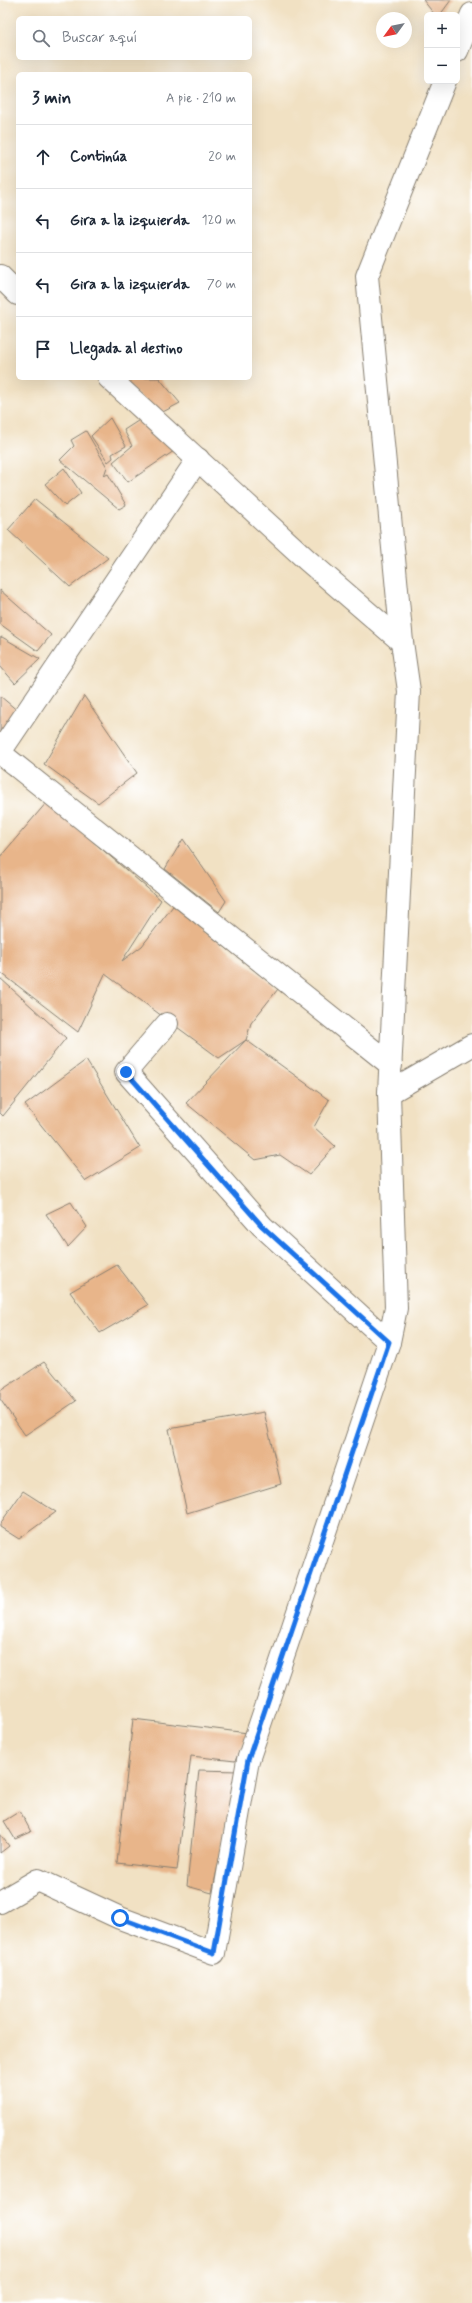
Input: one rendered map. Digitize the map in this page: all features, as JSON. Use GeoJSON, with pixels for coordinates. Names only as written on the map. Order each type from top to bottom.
{"type":"FeatureCollection","features":[{"type":"Feature","properties":{"kind":"street"},"geometry":{"type":"LineString","coordinates":[[458,48],[472,14]]}},
{"type":"Feature","properties":{"kind":"street"},"geometry":{"type":"LineString","coordinates":[[0,1902],[38,1880],[120,1918],[214,1953],[248,1760],[389,1342],[396,1308],[389,1093],[409,691],[402,642],[367,276],[444,84]]}},
{"type":"Feature","properties":{"kind":"street"},"geometry":{"type":"LineString","coordinates":[[0,276],[16,292]]}},
{"type":"Feature","properties":{"kind":"street"},"geometry":{"type":"LineString","coordinates":[[111,380],[307,560],[402,642]]}},
{"type":"Feature","properties":{"kind":"street"},"geometry":{"type":"LineString","coordinates":[[198,459],[0,752],[391,1065]]}},
{"type":"Feature","properties":{"kind":"street"},"geometry":{"type":"LineString","coordinates":[[167,1024],[126,1072],[262,1226],[389,1342]]}},
{"type":"Feature","properties":{"kind":"street"},"geometry":{"type":"LineString","coordinates":[[389,1093],[472,1045]]}},
{"type":"Feature","properties":{"kind":"building"},"geometry":{"type":"Polygon","coordinates":[[[423,0],[451,0],[442,12],[433,12],[423,0]]]}},
{"type":"Feature","properties":{"kind":"building"},"geometry":{"type":"Polygon","coordinates":[[[124,380],[161,380],[180,403],[157,415],[124,380]]]}},
{"type":"Feature","properties":{"kind":"building"},"geometry":{"type":"Polygon","coordinates":[[[144,417],[174,451],[128,482],[113,462],[132,446],[124,430],[144,417]]]}},
{"type":"Feature","properties":{"kind":"building"},"geometry":{"type":"Polygon","coordinates":[[[110,418],[126,446],[112,454],[113,458],[108,462],[91,436],[110,418]]]}},
{"type":"Feature","properties":{"kind":"building"},"geometry":{"type":"Polygon","coordinates":[[[86,431],[107,467],[104,476],[108,474],[126,505],[119,509],[60,460],[74,446],[71,440],[86,431]]]}},
{"type":"Feature","properties":{"kind":"building"},"geometry":{"type":"Polygon","coordinates":[[[64,468],[81,493],[65,506],[45,484],[64,468]]]}},
{"type":"Feature","properties":{"kind":"building"},"geometry":{"type":"Polygon","coordinates":[[[35,499],[108,558],[70,587],[8,530],[35,499]]]}},
{"type":"Feature","properties":{"kind":"building"},"geometry":{"type":"Polygon","coordinates":[[[0,590],[51,635],[38,651],[0,624],[0,590]]]}},
{"type":"Feature","properties":{"kind":"building"},"geometry":{"type":"Polygon","coordinates":[[[2,637],[40,659],[15,683],[0,666],[0,638],[2,637]]]}},
{"type":"Feature","properties":{"kind":"building"},"geometry":{"type":"Polygon","coordinates":[[[0,696],[19,712],[0,737],[0,696]]]}},
{"type":"Feature","properties":{"kind":"building"},"geometry":{"type":"Polygon","coordinates":[[[84,696],[137,773],[98,803],[44,764],[84,696]]]}},
{"type":"Feature","properties":{"kind":"building"},"geometry":{"type":"Polygon","coordinates":[[[47,802],[161,900],[122,961],[142,946],[173,906],[278,989],[251,1023],[246,1040],[219,1058],[105,974],[78,1032],[0,972],[0,857],[47,802]]]}},
{"type":"Feature","properties":{"kind":"building"},"geometry":{"type":"Polygon","coordinates":[[[183,839],[226,901],[219,912],[165,869],[183,839]]]}},
{"type":"Feature","properties":{"kind":"building"},"geometry":{"type":"Polygon","coordinates":[[[0,978],[66,1038],[3,1116],[0,1113],[0,978]]]}},
{"type":"Feature","properties":{"kind":"building"},"geometry":{"type":"Polygon","coordinates":[[[246,1040],[329,1100],[314,1127],[335,1146],[309,1175],[280,1155],[255,1160],[186,1103],[246,1040]]]}},
{"type":"Feature","properties":{"kind":"building"},"geometry":{"type":"Polygon","coordinates":[[[86,1060],[140,1148],[86,1181],[25,1105],[86,1060]]]}},
{"type":"Feature","properties":{"kind":"building"},"geometry":{"type":"Polygon","coordinates":[[[71,1202],[87,1227],[68,1247],[46,1214],[71,1202]]]}},
{"type":"Feature","properties":{"kind":"building"},"geometry":{"type":"Polygon","coordinates":[[[117,1265],[148,1305],[100,1333],[70,1292],[117,1265]]]}},
{"type":"Feature","properties":{"kind":"building"},"geometry":{"type":"Polygon","coordinates":[[[44,1362],[76,1401],[25,1435],[0,1399],[0,1391],[44,1362]]]}},
{"type":"Feature","properties":{"kind":"building"},"geometry":{"type":"Polygon","coordinates":[[[264,1412],[281,1484],[187,1513],[169,1429],[264,1412]]]}},
{"type":"Feature","properties":{"kind":"building"},"geometry":{"type":"Polygon","coordinates":[[[23,1491],[56,1512],[19,1539],[0,1527],[0,1524],[23,1491]]]}},
{"type":"Feature","properties":{"kind":"building"},"geometry":{"type":"Polygon","coordinates":[[[133,1719],[248,1733],[235,1761],[191,1756],[177,1870],[117,1863],[133,1719]]]}},
{"type":"Feature","properties":{"kind":"building"},"geometry":{"type":"Polygon","coordinates":[[[199,1770],[238,1771],[212,1893],[187,1886],[199,1770]]]}},
{"type":"Feature","properties":{"kind":"building"},"geometry":{"type":"Polygon","coordinates":[[[20,1811],[31,1832],[15,1839],[4,1821],[20,1811]]]}},
{"type":"Feature","properties":{"kind":"building"},"geometry":{"type":"Polygon","coordinates":[[[0,1834],[9,1846],[0,1853],[0,1834]]]}},
{"type":"Feature","properties":{"kind":"route"},"geometry":{"type":"LineString","coordinates":[[120,1918],[214,1953],[248,1760],[389,1342],[262,1226],[160,1113],[126,1072]]}}]}
